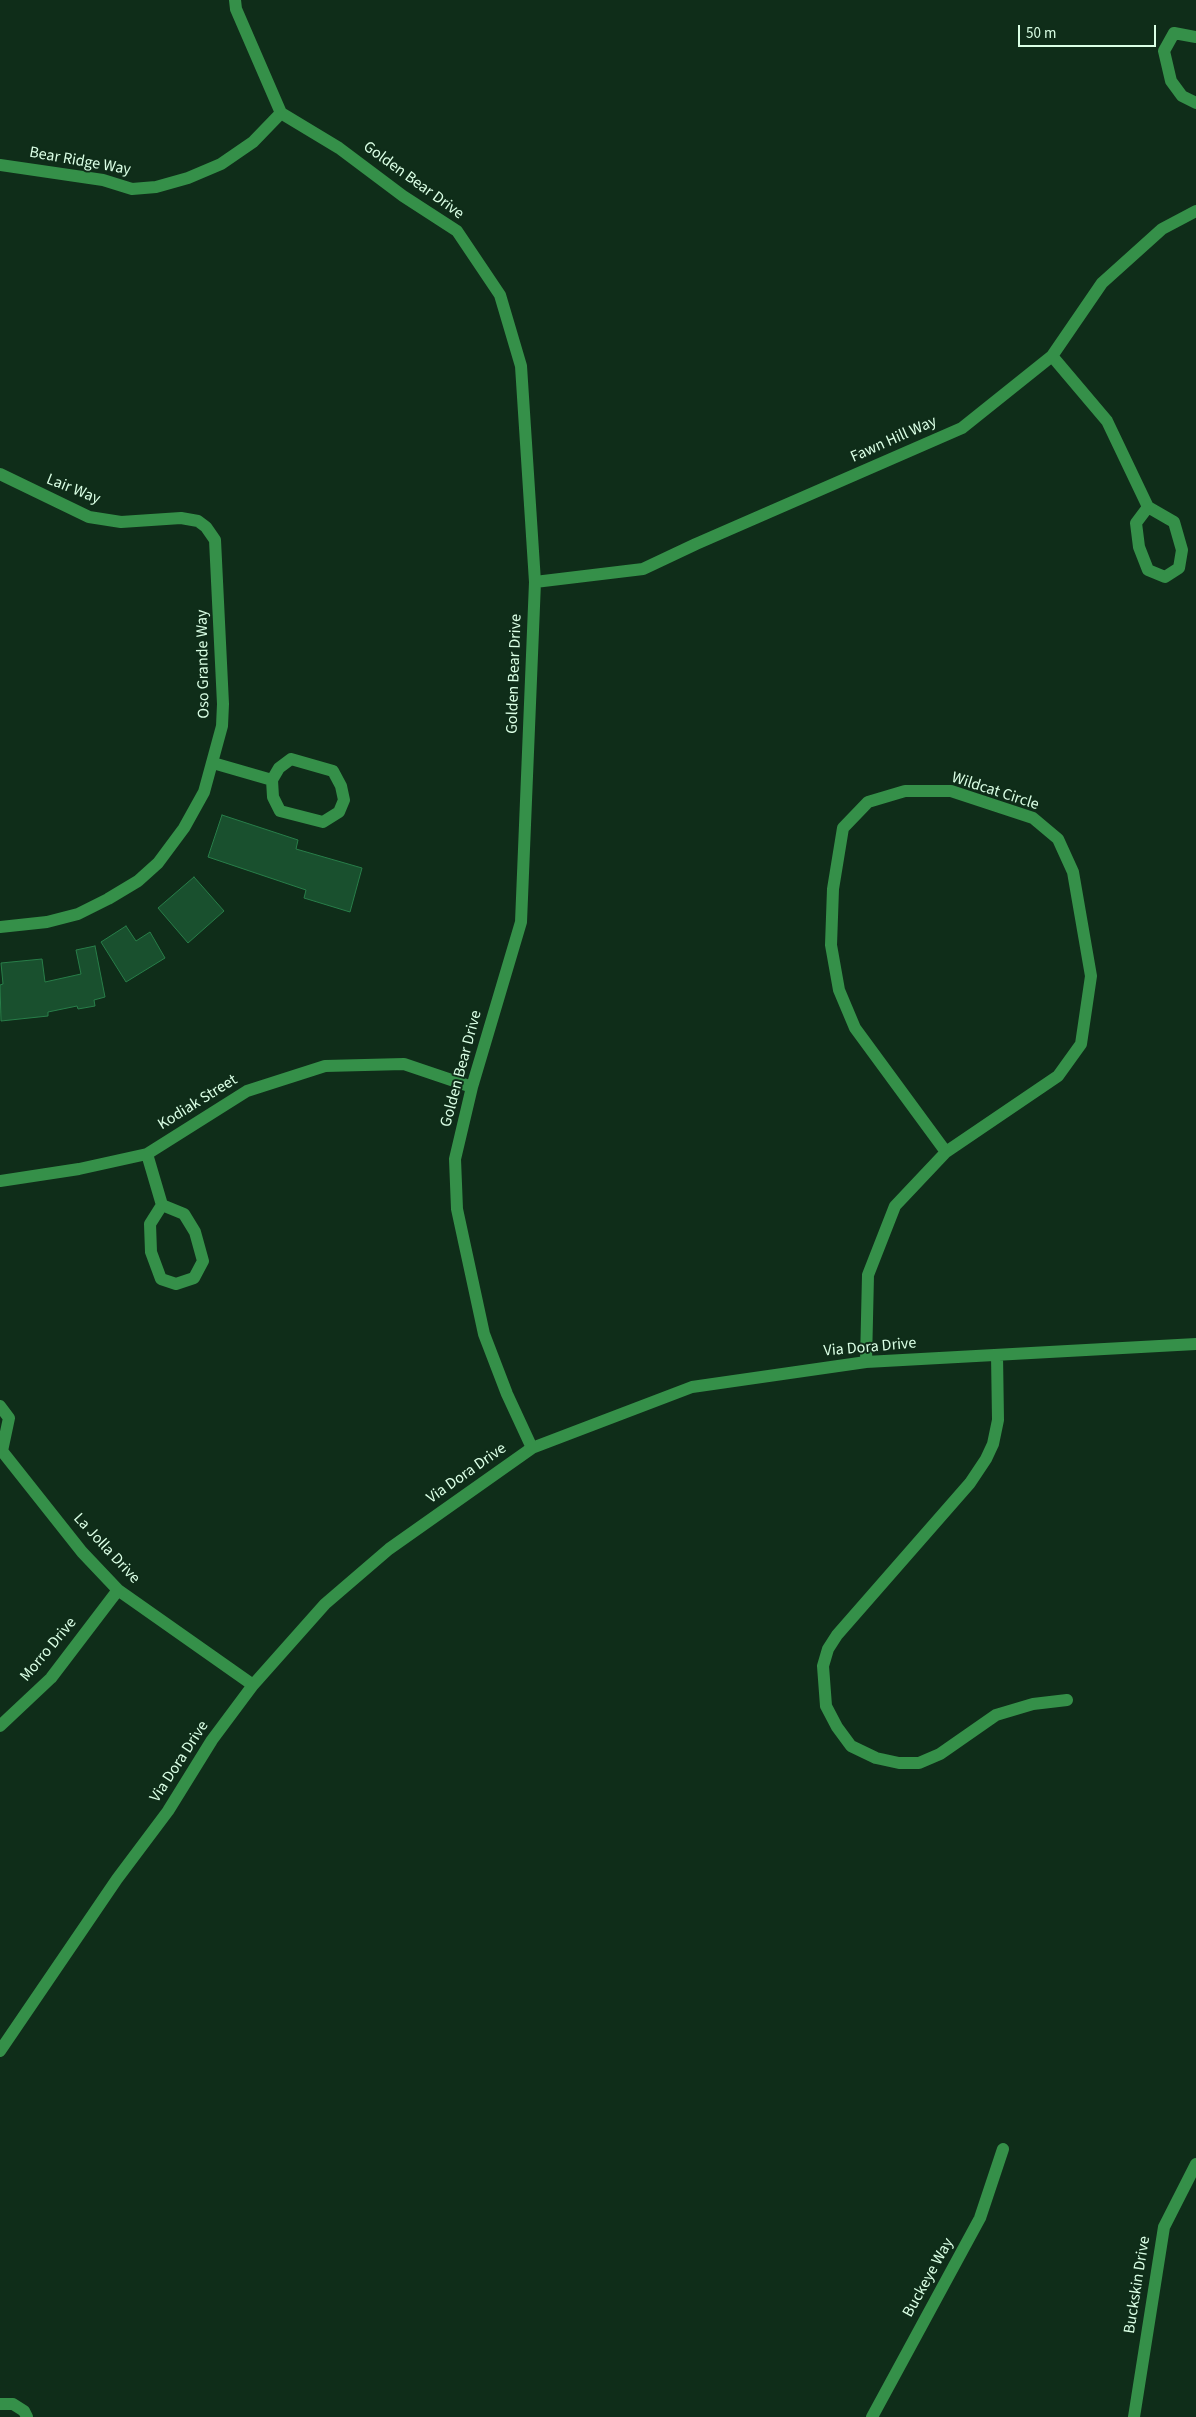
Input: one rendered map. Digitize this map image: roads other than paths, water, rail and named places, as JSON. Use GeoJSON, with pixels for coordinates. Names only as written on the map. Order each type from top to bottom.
{"type":"FeatureCollection","features":[{"type":"Feature","properties":{"kind":"street"},"geometry":{"type":"LineString","coordinates":[[235,0],[236,9],[281,113]]}},
{"type":"Feature","properties":{"kind":"street"},"geometry":{"type":"LineString","coordinates":[[1196,37],[1174,33],[1164,51],[1171,81],[1182,96],[1196,103]]}},
{"type":"Feature","properties":{"kind":"street","name":"Bear Ridge Way"},"geometry":{"type":"LineString","coordinates":[[0,165],[102,180],[132,189],[156,187],[188,178],[221,164],[252,142],[281,113]]}},
{"type":"Feature","properties":{"kind":"street","name":"Golden Bear Drive"},"geometry":{"type":"LineString","coordinates":[[281,113],[339,148],[403,196],[457,231],[500,295],[521,366],[535,582],[521,922],[472,1087],[455,1159],[458,1209],[484,1334],[507,1394],[532,1448]]}},
{"type":"Feature","properties":{"kind":"street","name":"Fawn Hill Way"},"geometry":{"type":"LineString","coordinates":[[535,582],[643,569],[962,428],[1052,356],[1102,283],[1162,229],[1196,211]]}},
{"type":"Feature","properties":{"kind":"street"},"geometry":{"type":"LineString","coordinates":[[1052,356],[1107,421],[1148,507],[1174,522],[1182,550],[1179,568],[1165,578],[1148,570],[1139,547],[1136,523],[1148,507]]}},
{"type":"Feature","properties":{"kind":"street","name":"Lair Way"},"geometry":{"type":"LineString","coordinates":[[0,474],[89,517],[121,522],[181,518],[198,521]]}},
{"type":"Feature","properties":{"kind":"street","name":"Oso Grande Way"},"geometry":{"type":"LineString","coordinates":[[0,927],[47,922],[78,914],[138,881],[158,862],[184,828],[204,792],[222,726],[223,704],[218,567],[215,540],[206,527],[198,521]]}},
{"type":"Feature","properties":{"kind":"street"},"geometry":{"type":"LineString","coordinates":[[291,759],[332,771],[341,786],[344,800],[339,812],[323,822],[280,811],[273,797],[272,780],[279,768],[291,759]]}},
{"type":"Feature","properties":{"kind":"street"},"geometry":{"type":"LineString","coordinates":[[213,763],[272,780]]}},
{"type":"Feature","properties":{"kind":"street","name":"Wildcat Circle"},"geometry":{"type":"LineString","coordinates":[[866,1362],[868,1275],[895,1206],[946,1152],[1058,1076],[1081,1044],[1091,976],[1073,872],[1058,839],[1033,818],[951,791],[905,791],[868,802],[843,828],[833,889],[831,945],[839,990],[856,1028],[946,1152]]}},
{"type":"Feature","properties":{"kind":"street","name":"Kodiak Street"},"geometry":{"type":"LineString","coordinates":[[0,1181],[79,1169],[147,1154],[247,1091],[325,1066],[404,1064],[472,1087]]}},
{"type":"Feature","properties":{"kind":"street"},"geometry":{"type":"LineString","coordinates":[[147,1154],[162,1205],[150,1224],[151,1252],[161,1279],[176,1284],[194,1278],[203,1261],[195,1232],[184,1214],[162,1205]]}},
{"type":"Feature","properties":{"kind":"street","name":"Via Dora Drive"},"geometry":{"type":"LineString","coordinates":[[0,2051],[117,1879],[168,1811],[212,1740],[253,1684],[325,1604],[389,1549],[532,1448],[692,1387],[866,1362],[1196,1344]]}},
{"type":"Feature","properties":{"kind":"street"},"geometry":{"type":"LineString","coordinates":[[997,1355],[998,1420],[993,1444],[986,1459],[970,1483],[928,1528],[837,1634],[828,1649],[823,1666],[826,1706],[837,1727],[852,1746],[876,1758],[899,1763],[919,1763],[940,1754],[996,1715],[1033,1704],[1066,1700]]}},
{"type":"Feature","properties":{"kind":"street","name":"La Jolla Drive"},"geometry":{"type":"LineString","coordinates":[[0,1406],[9,1418],[1,1451],[82,1552],[118,1590],[253,1684]]}},
{"type":"Feature","properties":{"kind":"street","name":"Morro Drive"},"geometry":{"type":"LineString","coordinates":[[0,1726],[51,1678],[118,1590]]}},
{"type":"Feature","properties":{"kind":"street","name":"Buckeye Way"},"geometry":{"type":"LineString","coordinates":[[872,2417],[980,2218],[1003,2149]]}},
{"type":"Feature","properties":{"kind":"street","name":"Buckskin Drive"},"geometry":{"type":"LineString","coordinates":[[1134,2417],[1164,2227],[1196,2164]]}},
{"type":"Feature","properties":{"kind":"street"},"geometry":{"type":"LineString","coordinates":[[0,2404],[13,2404],[24,2411],[27,2417]]}}]}
